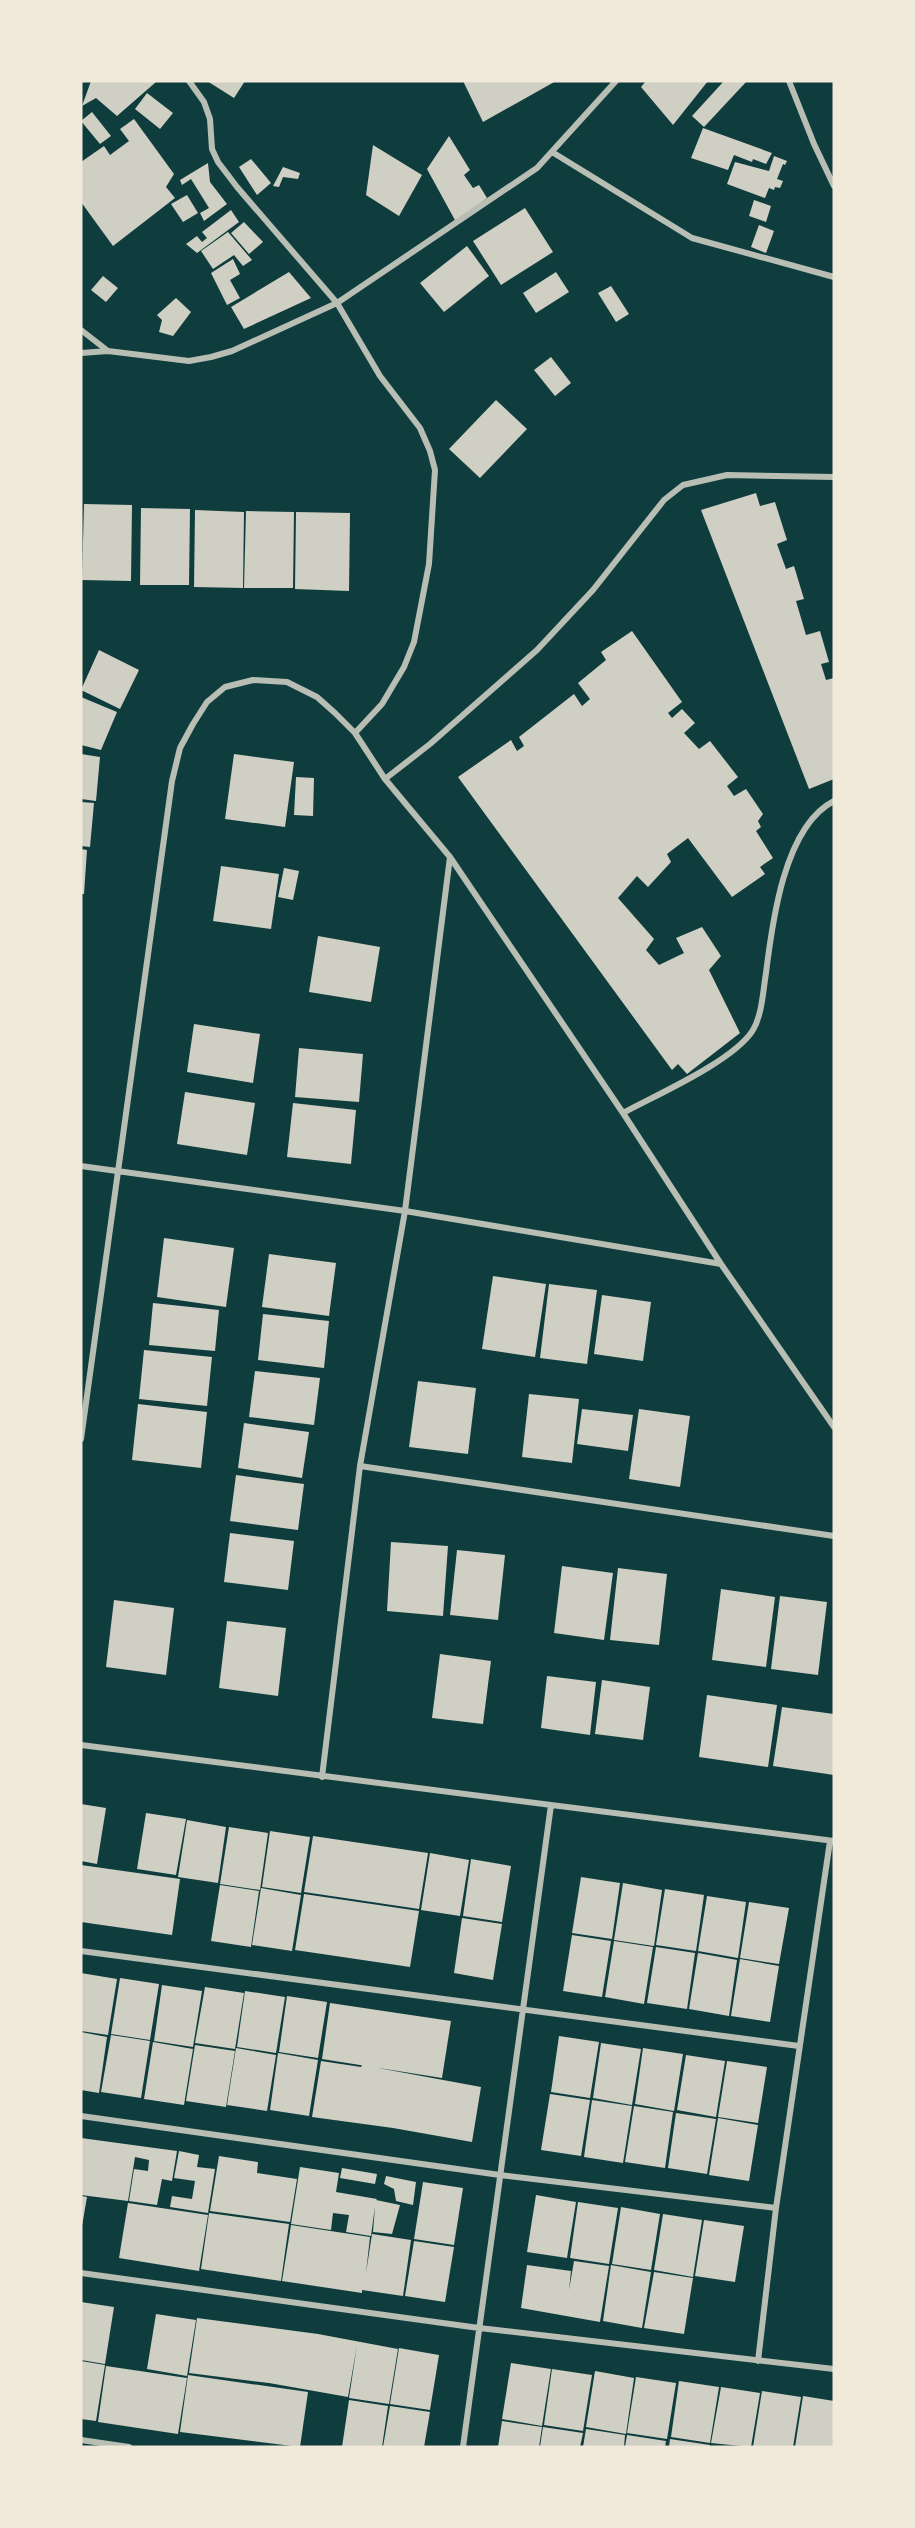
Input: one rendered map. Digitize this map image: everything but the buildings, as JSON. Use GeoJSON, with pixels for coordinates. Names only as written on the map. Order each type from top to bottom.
{"type":"FeatureCollection","features":[{"type":"Feature","properties":{"kind":"street"},"geometry":{"type":"LineString","coordinates":[[189,81],[204,102],[210,119],[212,149],[218,162],[337,303],[380,376],[420,428],[435,470],[436,484],[429,564],[414,642],[404,667],[382,704],[355,733]]}},
{"type":"Feature","properties":{"kind":"street"},"geometry":{"type":"LineString","coordinates":[[81,354],[108,351],[189,361],[212,357],[232,351],[337,303],[537,168],[616,81]]}},
{"type":"Feature","properties":{"kind":"street"},"geometry":{"type":"LineString","coordinates":[[789,81],[814,144],[834,186]]}},
{"type":"Feature","properties":{"kind":"street"},"geometry":{"type":"LineString","coordinates":[[552,152],[692,238],[834,277]]}},
{"type":"Feature","properties":{"kind":"street"},"geometry":{"type":"LineString","coordinates":[[81,330],[108,351]]}},
{"type":"Feature","properties":{"kind":"street"},"geometry":{"type":"LineString","coordinates":[[385,779],[430,744],[537,650],[593,590],[664,500],[683,485],[727,475],[834,477]]}},
{"type":"Feature","properties":{"kind":"street"},"geometry":{"type":"LineString","coordinates":[[81,1439],[172,781],[180,748],[207,702],[225,687],[253,680],[287,682],[317,697],[355,733],[385,779],[450,857],[623,1113],[721,1264],[834,1427]]}},
{"type":"Feature","properties":{"kind":"street"},"geometry":{"type":"LineString","coordinates":[[623,1113],[723,1058],[752,1033],[759,1013],[774,910],[790,858],[808,825],[834,801]]}},
{"type":"Feature","properties":{"kind":"street"},"geometry":{"type":"LineString","coordinates":[[322,1777],[360,1466],[405,1210],[450,857]]}},
{"type":"Feature","properties":{"kind":"street"},"geometry":{"type":"LineString","coordinates":[[81,1166],[117,1169],[405,1210],[721,1264]]}},
{"type":"Feature","properties":{"kind":"street"},"geometry":{"type":"LineString","coordinates":[[360,1466],[834,1536]]}},
{"type":"Feature","properties":{"kind":"street"},"geometry":{"type":"LineString","coordinates":[[81,1745],[832,1841],[799,2046],[776,2208],[758,2361]]}},
{"type":"Feature","properties":{"kind":"street"},"geometry":{"type":"LineString","coordinates":[[463,2447],[551,1805]]}},
{"type":"Feature","properties":{"kind":"street"},"geometry":{"type":"LineString","coordinates":[[81,1951],[799,2046]]}},
{"type":"Feature","properties":{"kind":"street"},"geometry":{"type":"LineString","coordinates":[[81,2116],[501,2175],[776,2208]]}},
{"type":"Feature","properties":{"kind":"street"},"geometry":{"type":"LineString","coordinates":[[81,2273],[479,2328],[834,2369]]}},
{"type":"Feature","properties":{"kind":"street"},"geometry":{"type":"LineString","coordinates":[[81,2440],[129,2447]]}}]}
